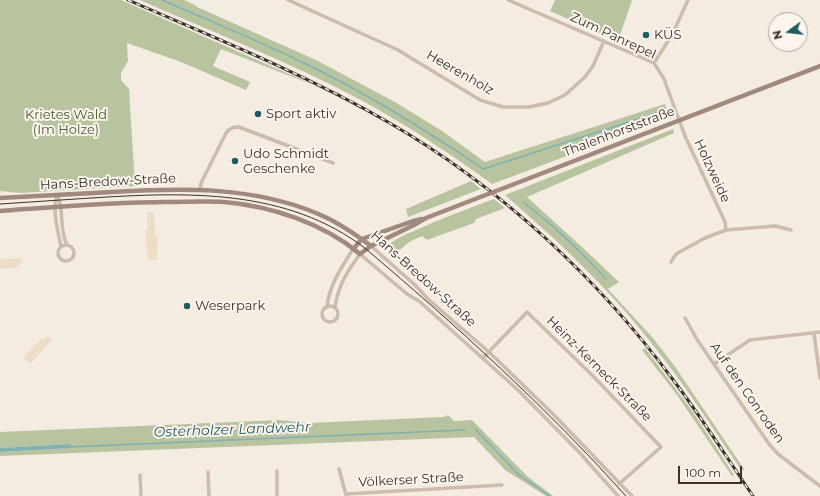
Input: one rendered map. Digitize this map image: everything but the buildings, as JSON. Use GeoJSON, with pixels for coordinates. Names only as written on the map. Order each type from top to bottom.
{"type":"FeatureCollection","features":[{"type":"Feature","properties":{"kind":"main road","name":"Thalenhorststraße"},"geometry":{"type":"LineString","coordinates":[[362,239],[413,221],[426,218],[820,66]]}},
{"type":"Feature","properties":{"kind":"main road","name":"Hans-Bredow-Straße"},"geometry":{"type":"LineString","coordinates":[[0,198],[150,190],[222,191],[252,195],[283,202],[318,214],[362,239],[371,246]]}},
{"type":"Feature","properties":{"kind":"main road","name":"Hans-Bredow-Straße"},"geometry":{"type":"LineString","coordinates":[[0,211],[118,203],[211,202],[239,204],[279,212],[312,225],[330,234],[360,254]]}},
{"type":"Feature","properties":{"kind":"main road","name":"Thalenhorststraße"},"geometry":{"type":"LineString","coordinates":[[360,254],[371,246],[426,218]]}},
{"type":"Feature","properties":{"kind":"main road"},"geometry":{"type":"LineString","coordinates":[[353,249],[362,239]]}},
{"type":"Feature","properties":{"kind":"street","name":"Heerenholz"},"geometry":{"type":"LineString","coordinates":[[288,0],[398,50],[480,100],[503,107],[529,107],[548,103],[565,95],[585,77],[593,66],[604,41]]}},
{"type":"Feature","properties":{"kind":"street","name":"Zum Panrepel"},"geometry":{"type":"LineString","coordinates":[[508,0],[654,63],[664,79],[679,120]]}},
{"type":"Feature","properties":{"kind":"street"},"geometry":{"type":"LineString","coordinates":[[654,63],[672,35],[688,0]]}},
{"type":"Feature","properties":{"kind":"street","name":"Holzweide"},"geometry":{"type":"LineString","coordinates":[[679,120],[725,222],[726,230]]}},
{"type":"Feature","properties":{"kind":"street"},"geometry":{"type":"LineString","coordinates":[[200,190],[201,182],[226,133],[235,127],[239,127],[334,163]]}},
{"type":"Feature","properties":{"kind":"street"},"geometry":{"type":"LineString","coordinates":[[57,195],[55,201],[58,207],[62,231],[67,245]]}},
{"type":"Feature","properties":{"kind":"street"},"geometry":{"type":"LineString","coordinates":[[58,207],[57,230],[61,246],[58,251],[58,256],[61,260],[69,261],[73,258],[75,253],[72,247],[67,245],[61,246]]}},
{"type":"Feature","properties":{"kind":"street"},"geometry":{"type":"LineString","coordinates":[[672,262],[676,254],[705,238],[726,230],[775,226],[791,230]]}},
{"type":"Feature","properties":{"kind":"street","name":"Hans-Bredow-Straße"},"geometry":{"type":"LineString","coordinates":[[371,246],[415,285],[429,300],[489,352],[552,413],[632,496]]}},
{"type":"Feature","properties":{"kind":"street"},"geometry":{"type":"LineString","coordinates":[[353,249],[335,280],[327,307],[323,311],[322,317],[329,322],[334,321],[338,316],[338,312],[335,308],[338,290],[342,281],[360,254]]}},
{"type":"Feature","properties":{"kind":"street","name":"Hans-Bredow-Straße"},"geometry":{"type":"LineString","coordinates":[[360,254],[408,294],[420,301],[518,390],[574,447],[618,496]]}},
{"type":"Feature","properties":{"kind":"street"},"geometry":{"type":"LineString","coordinates":[[327,307],[331,306],[335,308]]}},
{"type":"Feature","properties":{"kind":"street","name":"Heinz-Kerneck-Straße"},"geometry":{"type":"LineString","coordinates":[[483,358],[527,312],[591,374],[661,447],[620,484]]}},
{"type":"Feature","properties":{"kind":"street","name":"Auf den Conroden"},"geometry":{"type":"LineString","coordinates":[[685,318],[698,341],[769,444],[778,454],[820,486]]}},
{"type":"Feature","properties":{"kind":"street"},"geometry":{"type":"LineString","coordinates":[[814,332],[820,378]]}},
{"type":"Feature","properties":{"kind":"street"},"geometry":{"type":"LineString","coordinates":[[714,364],[750,340],[820,332]]}},
{"type":"Feature","properties":{"kind":"street","name":"Völkerser Straße"},"geometry":{"type":"LineString","coordinates":[[339,470],[346,495],[502,485]]}},
{"type":"Feature","properties":{"kind":"street"},"geometry":{"type":"LineString","coordinates":[[277,471],[278,496]]}},
{"type":"Feature","properties":{"kind":"street"},"geometry":{"type":"LineString","coordinates":[[208,472],[209,496]]}},
{"type":"Feature","properties":{"kind":"street"},"geometry":{"type":"LineString","coordinates":[[140,474],[141,496]]}},
{"type":"Feature","properties":{"kind":"green space","name":"Krietes Wald (Im Holze)"},"geometry":{"type":"Polygon","coordinates":[[[0,0],[121,0],[313,85],[221,49],[213,66],[250,82],[246,90],[181,62],[127,43],[128,61],[121,73],[121,80],[129,89],[135,186],[21,193],[0,191],[0,0]]]}},
{"type":"Feature","properties":{"kind":"green space"},"geometry":{"type":"Polygon","coordinates":[[[140,0],[184,0],[316,60],[395,102],[442,131],[485,162],[665,104],[669,117],[649,123],[644,127],[492,184],[426,139],[331,84],[140,0]]]}},
{"type":"Feature","properties":{"kind":"green space"},"geometry":{"type":"Polygon","coordinates":[[[555,0],[632,0],[618,41],[550,11],[555,0]]]}},
{"type":"Feature","properties":{"kind":"green space"},"geometry":{"type":"Polygon","coordinates":[[[673,129],[674,133],[527,197],[619,282],[608,289],[653,338],[676,368],[744,469],[742,471],[679,379],[621,307],[565,249],[505,195],[673,129]]]}},
{"type":"Feature","properties":{"kind":"green space"},"geometry":{"type":"Polygon","coordinates":[[[471,181],[481,189],[408,217],[406,209],[471,181]]]}},
{"type":"Feature","properties":{"kind":"green space"},"geometry":{"type":"Polygon","coordinates":[[[494,199],[505,208],[476,219],[474,223],[427,240],[422,236],[409,242],[401,249],[397,250],[387,246],[396,239],[407,234],[494,199]]]}},
{"type":"Feature","properties":{"kind":"green space"},"geometry":{"type":"Polygon","coordinates":[[[645,348],[693,412],[734,475],[732,476],[677,395],[642,350],[645,348]]]}},
{"type":"Feature","properties":{"kind":"green space"},"geometry":{"type":"Polygon","coordinates":[[[448,415],[454,421],[472,420],[528,477],[553,496],[546,496],[505,470],[474,437],[0,456],[0,452],[70,448],[70,444],[0,448],[0,432],[280,420],[308,423],[444,417],[448,415]]]}},
{"type":"Feature","properties":{"kind":"shaded area"},"geometry":{"type":"Polygon","coordinates":[[[147,212],[154,212],[155,235],[158,236],[157,260],[148,260],[145,230],[148,230],[147,212]]]}},
{"type":"Feature","properties":{"kind":"shaded area"},"geometry":{"type":"Polygon","coordinates":[[[19,258],[23,261],[17,268],[0,269],[0,259],[19,258]]]}},
{"type":"Feature","properties":{"kind":"shaded area"},"geometry":{"type":"Polygon","coordinates":[[[48,336],[52,340],[30,364],[23,358],[41,338],[43,340],[48,336]]]}},
{"type":"Feature","properties":{"kind":"water"},"geometry":{"type":"Polygon","coordinates":[[[70,444],[71,448],[0,452],[0,448],[70,444]]]}},
{"type":"Feature","properties":{"kind":"waterway"},"geometry":{"type":"LineString","coordinates":[[162,0],[270,47],[352,88],[440,140],[483,169],[660,112]]}},
{"type":"Feature","properties":{"kind":"waterway"},"geometry":{"type":"LineString","coordinates":[[524,203],[567,239],[606,279]]}},
{"type":"Feature","properties":{"kind":"waterway","name":"Osterholzer Landwehr"},"geometry":{"type":"LineString","coordinates":[[69,447],[465,430]]}},
{"type":"Feature","properties":{"kind":"waterway","name":"Osterholzer Landwehr"},"geometry":{"type":"LineString","coordinates":[[476,430],[519,475],[550,496]]}},
{"type":"Feature","properties":{"kind":"tram line"},"geometry":{"type":"LineString","coordinates":[[0,204],[127,196],[199,195],[234,198],[269,204],[303,214],[335,229],[366,249],[434,308],[533,399],[626,496]]}},
{"type":"Feature","properties":{"kind":"railway"},"geometry":{"type":"LineString","coordinates":[[128,0],[260,57],[357,105],[429,147],[469,175],[507,205],[544,236],[579,270],[644,343],[694,409],[753,496]]}},
{"type":"Feature","properties":{"kind":"place","name":"KÜS"},"geometry":{"type":"Point","coordinates":[646,35]}},
{"type":"Feature","properties":{"kind":"place","name":"Sport aktiv"},"geometry":{"type":"Point","coordinates":[258,114]}},
{"type":"Feature","properties":{"kind":"place","name":"Udo Schmidt Geschenke"},"geometry":{"type":"Point","coordinates":[235,161]}},
{"type":"Feature","properties":{"kind":"place","name":"Weserpark"},"geometry":{"type":"Point","coordinates":[187,306]}}]}
